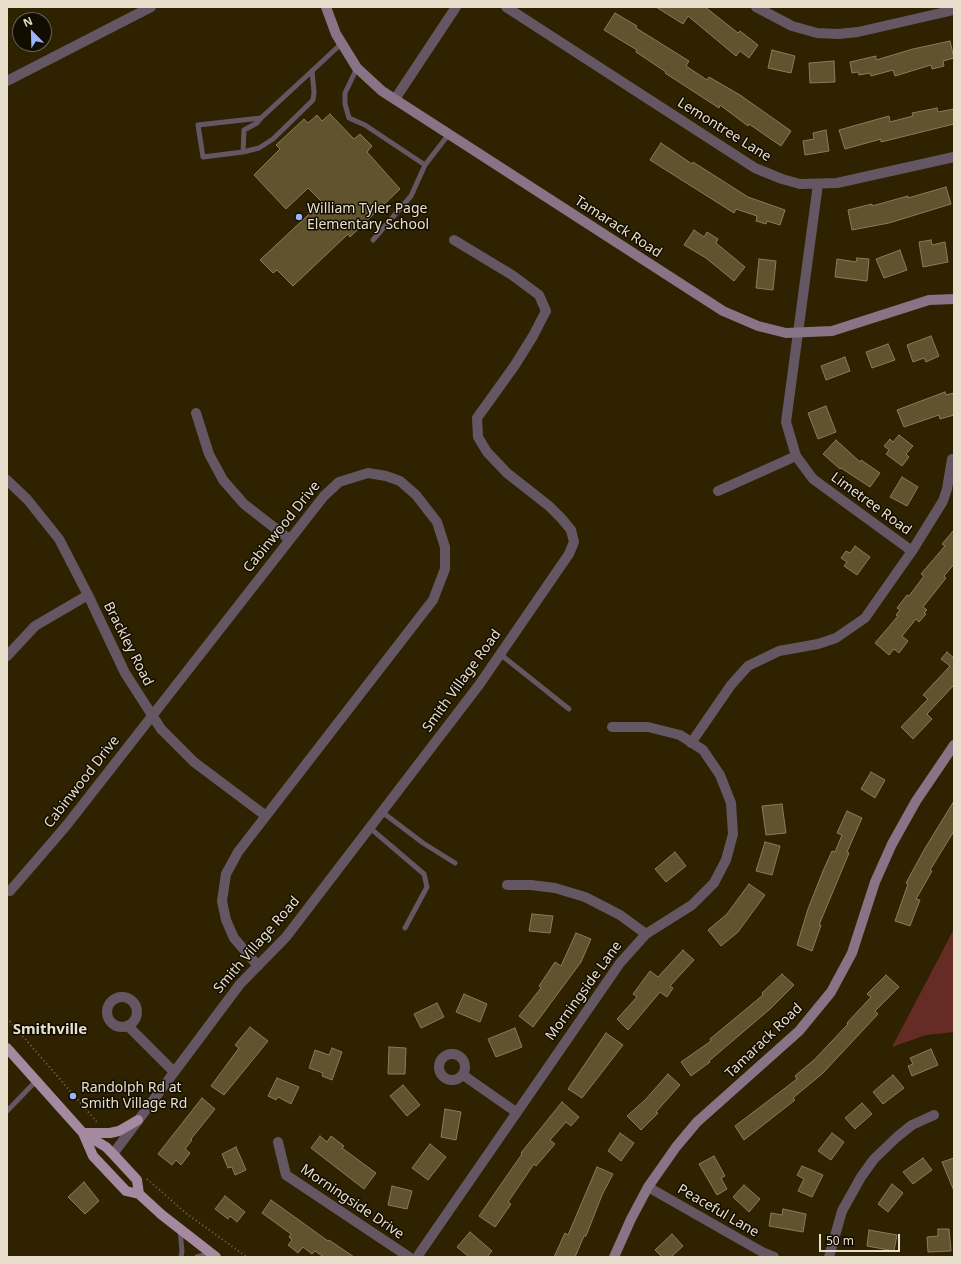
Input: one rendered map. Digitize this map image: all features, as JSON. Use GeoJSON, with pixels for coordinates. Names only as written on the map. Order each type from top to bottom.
{"type":"FeatureCollection","features":[{"type":"Feature","properties":{"kind":"main road"},"geometry":{"type":"LineString","coordinates":[[7,1048],[83,1133],[93,1156],[126,1191],[139,1194],[180,1230],[213,1255]]}},
{"type":"Feature","properties":{"kind":"main road"},"geometry":{"type":"LineString","coordinates":[[83,1133],[110,1133],[120,1131],[138,1120]]}},
{"type":"Feature","properties":{"kind":"main road"},"geometry":{"type":"LineString","coordinates":[[83,1133],[106,1146],[137,1180],[139,1194]]}},
{"type":"Feature","properties":{"kind":"street"},"geometry":{"type":"LineString","coordinates":[[7,81],[151,7]]}},
{"type":"Feature","properties":{"kind":"street","name":"Tamarack Road"},"geometry":{"type":"LineString","coordinates":[[326,7],[336,34],[357,68],[382,91],[723,311],[758,326],[786,333],[832,331],[929,300],[954,299]]}},
{"type":"Feature","properties":{"kind":"street"},"geometry":{"type":"LineString","coordinates":[[395,99],[456,7]]}},
{"type":"Feature","properties":{"kind":"street","name":"Lemontree Lane"},"geometry":{"type":"LineString","coordinates":[[506,7],[755,168],[782,179],[800,184],[818,184],[852,180],[954,158]]}},
{"type":"Feature","properties":{"kind":"street"},"geometry":{"type":"LineString","coordinates":[[756,7],[792,26],[817,33],[838,34],[858,32],[954,10]]}},
{"type":"Feature","properties":{"kind":"street","name":"Limetree Road"},"geometry":{"type":"LineString","coordinates":[[692,743],[731,685],[748,666],[778,651],[818,644],[836,638],[850,629],[864,618],[912,550],[813,479],[796,456],[786,422],[818,184]]}},
{"type":"Feature","properties":{"kind":"street","name":"Smith Village Road"},"geometry":{"type":"LineString","coordinates":[[113,1154],[240,984],[286,937],[479,685],[569,554],[574,542],[571,530],[562,519],[549,506],[507,473],[487,452],[478,437],[477,418],[526,348],[546,311],[539,295],[512,275],[454,240]]}},
{"type":"Feature","properties":{"kind":"street"},"geometry":{"type":"LineString","coordinates":[[196,413],[209,454],[223,480],[244,504],[289,539]]}},
{"type":"Feature","properties":{"kind":"street"},"geometry":{"type":"LineString","coordinates":[[718,491],[796,456]]}},
{"type":"Feature","properties":{"kind":"street"},"geometry":{"type":"LineString","coordinates":[[912,550],[943,501],[947,489],[952,458]]}},
{"type":"Feature","properties":{"kind":"street","name":"Cabinwood Drive"},"geometry":{"type":"LineString","coordinates":[[10,891],[66,826],[324,496],[340,482],[368,473],[386,476],[400,481],[416,495],[437,522],[446,547],[445,569],[433,600],[238,852],[226,874],[222,901],[226,920],[234,938],[258,966]]}},
{"type":"Feature","properties":{"kind":"street","name":"Brackley Road"},"geometry":{"type":"LineString","coordinates":[[7,480],[27,499],[59,540],[88,595],[125,673],[161,729],[194,762],[266,816]]}},
{"type":"Feature","properties":{"kind":"street"},"geometry":{"type":"LineString","coordinates":[[7,656],[35,626],[88,595]]}},
{"type":"Feature","properties":{"kind":"street","name":"Morningside Lane"},"geometry":{"type":"LineString","coordinates":[[418,1257],[516,1112],[620,963],[646,934],[692,905],[714,883],[726,860],[733,834],[731,803],[720,775],[703,750],[680,735],[648,727],[612,727]]}},
{"type":"Feature","properties":{"kind":"street","name":"Tamarack Road"},"geometry":{"type":"LineString","coordinates":[[614,1257],[630,1219],[648,1187],[676,1147],[697,1122],[799,1031],[831,992],[852,953],[875,882],[892,844],[916,801],[954,745]]}},
{"type":"Feature","properties":{"kind":"street"},"geometry":{"type":"LineString","coordinates":[[507,885],[532,885],[555,888],[586,897],[620,915],[646,934]]}},
{"type":"Feature","properties":{"kind":"street"},"geometry":{"type":"LineString","coordinates":[[128,1026],[174,1072]]}},
{"type":"Feature","properties":{"kind":"street"},"geometry":{"type":"LineString","coordinates":[[463,1074],[516,1112]]}},
{"type":"Feature","properties":{"kind":"street"},"geometry":{"type":"LineString","coordinates":[[829,1257],[842,1211],[861,1177],[874,1159],[912,1125],[934,1116]]}},
{"type":"Feature","properties":{"kind":"street","name":"Morningside Drive"},"geometry":{"type":"LineString","coordinates":[[278,1142],[286,1175],[409,1257]]}},
{"type":"Feature","properties":{"kind":"street","name":"Peaceful Lane"},"geometry":{"type":"LineString","coordinates":[[648,1187],[764,1253],[774,1257]]}},
{"type":"Feature","properties":{"kind":"lane"},"geometry":{"type":"LineString","coordinates":[[243,152],[244,130],[261,118],[342,44]]}},
{"type":"Feature","properties":{"kind":"lane"},"geometry":{"type":"LineString","coordinates":[[357,68],[345,93],[345,104],[349,118],[365,125],[425,165]]}},
{"type":"Feature","properties":{"kind":"lane"},"geometry":{"type":"LineString","coordinates":[[261,118],[198,125],[203,157],[243,152],[259,148],[273,139],[313,100],[314,92],[312,71]]}},
{"type":"Feature","properties":{"kind":"lane"},"geometry":{"type":"LineString","coordinates":[[374,240],[411,196],[425,165],[449,134]]}},
{"type":"Feature","properties":{"kind":"lane"},"geometry":{"type":"LineString","coordinates":[[500,654],[569,709]]}},
{"type":"Feature","properties":{"kind":"lane"},"geometry":{"type":"LineString","coordinates":[[382,812],[423,843],[455,863]]}},
{"type":"Feature","properties":{"kind":"lane"},"geometry":{"type":"LineString","coordinates":[[370,828],[424,874],[427,886],[404,928]]}},
{"type":"Feature","properties":{"kind":"lane"},"geometry":{"type":"LineString","coordinates":[[7,1111],[37,1080]]}},
{"type":"Feature","properties":{"kind":"lane"},"geometry":{"type":"LineString","coordinates":[[180,1230],[182,1251],[181,1257]]}},
{"type":"Feature","properties":{"kind":"lane"},"geometry":{"type":"LineString","coordinates":[[197,1257],[213,1255]]}},
{"type":"Feature","properties":{"kind":"shaded area"},"geometry":{"type":"Polygon","coordinates":[[[954,929],[954,1032],[926,1035],[892,1047],[954,929]]]}},
{"type":"Feature","properties":{"kind":"building"},"geometry":{"type":"Polygon","coordinates":[[[656,7],[705,7],[738,33],[740,31],[758,45],[749,58],[740,51],[736,56],[688,16],[683,24],[656,7]]]}},
{"type":"Feature","properties":{"kind":"building"},"geometry":{"type":"Polygon","coordinates":[[[615,13],[689,61],[686,66],[707,80],[709,77],[740,95],[791,131],[781,146],[749,124],[748,126],[720,105],[719,108],[665,73],[666,72],[636,52],[637,50],[604,30],[615,13]]]}},
{"type":"Feature","properties":{"kind":"building"},"geometry":{"type":"Polygon","coordinates":[[[950,41],[954,58],[943,61],[944,66],[932,69],[931,65],[895,76],[893,70],[871,76],[870,73],[859,75],[858,72],[852,73],[850,62],[876,56],[876,60],[913,49],[950,41]]]}},
{"type":"Feature","properties":{"kind":"building"},"geometry":{"type":"Polygon","coordinates":[[[772,50],[795,56],[791,73],[768,68],[772,50]]]}},
{"type":"Feature","properties":{"kind":"building"},"geometry":{"type":"Polygon","coordinates":[[[834,61],[835,82],[810,83],[809,63],[834,61]]]}},
{"type":"Feature","properties":{"kind":"building"},"geometry":{"type":"Polygon","coordinates":[[[937,108],[938,112],[954,109],[954,124],[881,142],[881,139],[845,149],[839,130],[889,116],[890,122],[913,116],[912,113],[937,108]]]}},
{"type":"Feature","properties":{"kind":"building"},"geometry":{"type":"Polygon","coordinates":[[[330,114],[354,139],[360,134],[372,146],[367,152],[400,189],[350,237],[348,234],[293,286],[277,270],[273,273],[260,260],[322,202],[308,188],[286,209],[254,175],[280,149],[276,145],[304,119],[308,123],[317,115],[322,121],[330,114]]]}},
{"type":"Feature","properties":{"kind":"building"},"geometry":{"type":"Polygon","coordinates":[[[826,130],[829,151],[805,155],[803,141],[814,139],[813,133],[826,130]]]}},
{"type":"Feature","properties":{"kind":"building"},"geometry":{"type":"Polygon","coordinates":[[[661,143],[692,164],[693,162],[748,197],[785,210],[780,225],[767,221],[766,224],[756,221],[757,216],[736,209],[734,213],[650,160],[661,143]]]}},
{"type":"Feature","properties":{"kind":"building"},"geometry":{"type":"Polygon","coordinates":[[[946,187],[951,204],[889,223],[852,230],[848,210],[872,204],[872,206],[908,196],[908,198],[946,187]]]}},
{"type":"Feature","properties":{"kind":"building"},"geometry":{"type":"Polygon","coordinates":[[[694,230],[704,237],[707,232],[718,239],[716,243],[745,267],[734,281],[706,258],[684,245],[694,230]]]}},
{"type":"Feature","properties":{"kind":"building"},"geometry":{"type":"Polygon","coordinates":[[[931,240],[932,245],[945,242],[948,262],[923,267],[919,242],[931,240]]]}},
{"type":"Feature","properties":{"kind":"building"},"geometry":{"type":"Polygon","coordinates":[[[900,250],[907,270],[884,278],[876,259],[900,250]]]}},
{"type":"Feature","properties":{"kind":"building"},"geometry":{"type":"Polygon","coordinates":[[[857,258],[869,259],[867,281],[835,277],[837,259],[856,262],[857,258]]]}},
{"type":"Feature","properties":{"kind":"building"},"geometry":{"type":"Polygon","coordinates":[[[759,259],[776,261],[773,290],[756,288],[759,259]]]}},
{"type":"Feature","properties":{"kind":"building"},"geometry":{"type":"Polygon","coordinates":[[[931,336],[939,356],[926,362],[924,358],[913,362],[907,345],[931,336]]]}},
{"type":"Feature","properties":{"kind":"building"},"geometry":{"type":"Polygon","coordinates":[[[888,344],[895,360],[872,368],[866,352],[888,344]]]}},
{"type":"Feature","properties":{"kind":"building"},"geometry":{"type":"Polygon","coordinates":[[[845,357],[850,371],[826,380],[821,366],[845,357]]]}},
{"type":"Feature","properties":{"kind":"building"},"geometry":{"type":"Polygon","coordinates":[[[945,392],[946,395],[954,393],[954,415],[940,419],[939,415],[904,427],[897,410],[945,392]]]}},
{"type":"Feature","properties":{"kind":"building"},"geometry":{"type":"Polygon","coordinates":[[[826,406],[836,432],[818,439],[808,413],[826,406]]]}},
{"type":"Feature","properties":{"kind":"building"},"geometry":{"type":"Polygon","coordinates":[[[899,435],[913,446],[906,454],[909,457],[902,466],[886,454],[889,450],[884,446],[890,439],[893,442],[899,435]]]}},
{"type":"Feature","properties":{"kind":"building"},"geometry":{"type":"Polygon","coordinates":[[[836,440],[860,462],[861,460],[880,473],[870,487],[841,468],[840,469],[823,454],[836,440]]]}},
{"type":"Feature","properties":{"kind":"building"},"geometry":{"type":"Polygon","coordinates":[[[902,477],[918,487],[907,506],[890,497],[902,477]]]}},
{"type":"Feature","properties":{"kind":"building"},"geometry":{"type":"Polygon","coordinates":[[[954,530],[954,564],[944,576],[946,578],[923,607],[927,610],[924,613],[926,614],[919,622],[916,619],[902,636],[908,641],[899,653],[894,649],[889,655],[875,643],[898,616],[896,615],[900,610],[897,608],[907,595],[909,596],[924,576],[921,574],[945,546],[942,544],[954,530]]]}},
{"type":"Feature","properties":{"kind":"building"},"geometry":{"type":"Polygon","coordinates":[[[855,546],[870,557],[857,575],[844,566],[847,562],[841,558],[846,551],[850,553],[855,546]]]}},
{"type":"Feature","properties":{"kind":"building"},"geometry":{"type":"Polygon","coordinates":[[[947,652],[954,658],[954,685],[927,714],[932,719],[913,739],[901,727],[928,699],[923,695],[950,666],[941,659],[947,652]]]}},
{"type":"Feature","properties":{"kind":"building"},"geometry":{"type":"Polygon","coordinates":[[[871,772],[885,780],[875,798],[861,789],[871,772]]]}},
{"type":"Feature","properties":{"kind":"building"},"geometry":{"type":"Polygon","coordinates":[[[954,801],[954,831],[930,870],[932,871],[916,899],[920,900],[910,926],[895,921],[908,884],[906,883],[954,801]]]}},
{"type":"Feature","properties":{"kind":"building"},"geometry":{"type":"Polygon","coordinates":[[[782,804],[786,833],[766,835],[762,806],[782,804]]]}},
{"type":"Feature","properties":{"kind":"building"},"geometry":{"type":"Polygon","coordinates":[[[847,811],[862,818],[847,852],[849,853],[819,925],[821,925],[812,951],[797,945],[808,909],[823,871],[832,851],[835,852],[842,835],[837,833],[847,811]]]}},
{"type":"Feature","properties":{"kind":"building"},"geometry":{"type":"Polygon","coordinates":[[[765,842],[780,846],[772,875],[756,871],[765,842]]]}},
{"type":"Feature","properties":{"kind":"building"},"geometry":{"type":"Polygon","coordinates":[[[675,852],[686,866],[666,882],[655,869],[675,852]]]}},
{"type":"Feature","properties":{"kind":"building"},"geometry":{"type":"Polygon","coordinates":[[[749,884],[765,895],[738,932],[721,946],[708,930],[727,914],[749,884]]]}},
{"type":"Feature","properties":{"kind":"building"},"geometry":{"type":"Polygon","coordinates":[[[532,914],[553,916],[550,933],[529,931],[532,914]]]}},
{"type":"Feature","properties":{"kind":"building"},"geometry":{"type":"Polygon","coordinates":[[[576,933],[591,939],[581,962],[533,1027],[519,1016],[541,988],[539,986],[555,962],[561,966],[576,933]]]}},
{"type":"Feature","properties":{"kind":"building"},"geometry":{"type":"Polygon","coordinates":[[[683,950],[694,960],[670,986],[673,988],[667,997],[660,992],[628,1030],[617,1019],[637,997],[633,994],[650,971],[658,977],[683,950]]]}},
{"type":"Feature","properties":{"kind":"building"},"geometry":{"type":"Polygon","coordinates":[[[782,974],[794,985],[770,1009],[709,1061],[710,1062],[691,1076],[681,1062],[711,1041],[710,1039],[763,995],[762,993],[782,974]]]}},
{"type":"Feature","properties":{"kind":"building"},"geometry":{"type":"Polygon","coordinates":[[[886,975],[899,987],[875,1011],[878,1014],[823,1073],[793,1098],[795,1100],[744,1140],[735,1126],[797,1079],[795,1076],[815,1059],[848,1024],[847,1023],[871,997],[867,994],[886,975]]]}},
{"type":"Feature","properties":{"kind":"building"},"geometry":{"type":"Polygon","coordinates":[[[464,994],[487,1004],[480,1022],[456,1012],[464,994]]]}},
{"type":"Feature","properties":{"kind":"building"},"geometry":{"type":"Polygon","coordinates":[[[437,1003],[444,1017],[421,1028],[414,1014],[437,1003]]]}},
{"type":"Feature","properties":{"kind":"building"},"geometry":{"type":"Polygon","coordinates":[[[250,1027],[268,1041],[224,1095],[211,1086],[239,1048],[235,1045],[250,1027]]]}},
{"type":"Feature","properties":{"kind":"building"},"geometry":{"type":"Polygon","coordinates":[[[515,1028],[522,1047],[496,1057],[488,1039],[515,1028]]]}},
{"type":"Feature","properties":{"kind":"building"},"geometry":{"type":"Polygon","coordinates":[[[606,1033],[623,1045],[582,1098],[568,1089],[606,1033]]]}},
{"type":"Feature","properties":{"kind":"building"},"geometry":{"type":"Polygon","coordinates":[[[389,1047],[406,1048],[405,1074],[388,1074],[389,1047]]]}},
{"type":"Feature","properties":{"kind":"building"},"geometry":{"type":"Polygon","coordinates":[[[332,1048],[342,1052],[332,1080],[322,1076],[323,1073],[309,1068],[315,1050],[329,1055],[332,1048]]]}},
{"type":"Feature","properties":{"kind":"building"},"geometry":{"type":"Polygon","coordinates":[[[931,1049],[938,1065],[912,1076],[908,1066],[913,1064],[910,1058],[931,1049]]]}},
{"type":"Feature","properties":{"kind":"building"},"geometry":{"type":"Polygon","coordinates":[[[668,1074],[680,1085],[656,1112],[658,1113],[641,1130],[627,1116],[645,1100],[668,1074]]]}},
{"type":"Feature","properties":{"kind":"building"},"geometry":{"type":"Polygon","coordinates":[[[893,1075],[904,1088],[883,1104],[873,1092],[893,1075]]]}},
{"type":"Feature","properties":{"kind":"building"},"geometry":{"type":"Polygon","coordinates":[[[277,1078],[299,1087],[291,1104],[278,1097],[276,1100],[268,1096],[277,1078]]]}},
{"type":"Feature","properties":{"kind":"building"},"geometry":{"type":"Polygon","coordinates":[[[403,1085],[420,1105],[407,1116],[390,1096],[403,1085]]]}},
{"type":"Feature","properties":{"kind":"building"},"geometry":{"type":"Polygon","coordinates":[[[202,1098],[215,1109],[191,1139],[192,1140],[185,1149],[190,1153],[181,1165],[176,1160],[172,1165],[158,1154],[202,1098]]]}},
{"type":"Feature","properties":{"kind":"building"},"geometry":{"type":"Polygon","coordinates":[[[562,1102],[579,1117],[571,1126],[566,1122],[550,1140],[555,1144],[536,1166],[534,1164],[508,1202],[511,1204],[495,1227],[479,1216],[522,1154],[521,1153],[562,1102]]]}},
{"type":"Feature","properties":{"kind":"building"},"geometry":{"type":"Polygon","coordinates":[[[862,1103],[872,1114],[855,1129],[845,1118],[862,1103]]]}},
{"type":"Feature","properties":{"kind":"building"},"geometry":{"type":"Polygon","coordinates":[[[445,1109],[461,1112],[456,1140],[441,1137],[445,1109]]]}},
{"type":"Feature","properties":{"kind":"building"},"geometry":{"type":"Polygon","coordinates":[[[620,1133],[634,1143],[621,1161],[608,1151],[620,1133]]]}},
{"type":"Feature","properties":{"kind":"building"},"geometry":{"type":"Polygon","coordinates":[[[832,1133],[844,1142],[831,1160],[818,1151],[832,1133]]]}},
{"type":"Feature","properties":{"kind":"building"},"geometry":{"type":"Polygon","coordinates":[[[320,1136],[327,1142],[331,1136],[344,1146],[342,1148],[376,1173],[364,1189],[311,1148],[320,1136]]]}},
{"type":"Feature","properties":{"kind":"building"},"geometry":{"type":"Polygon","coordinates":[[[430,1144],[446,1157],[428,1180],[412,1168],[430,1144]]]}},
{"type":"Feature","properties":{"kind":"building"},"geometry":{"type":"Polygon","coordinates":[[[236,1147],[246,1170],[235,1175],[232,1167],[228,1168],[222,1154],[236,1147]]]}},
{"type":"Feature","properties":{"kind":"building"},"geometry":{"type":"Polygon","coordinates":[[[714,1156],[725,1176],[721,1178],[727,1189],[717,1195],[699,1164],[714,1156]]]}},
{"type":"Feature","properties":{"kind":"building"},"geometry":{"type":"Polygon","coordinates":[[[923,1158],[932,1170],[913,1184],[903,1172],[923,1158]]]}},
{"type":"Feature","properties":{"kind":"building"},"geometry":{"type":"Polygon","coordinates":[[[954,1158],[954,1191],[942,1162],[954,1158]]]}},
{"type":"Feature","properties":{"kind":"building"},"geometry":{"type":"Polygon","coordinates":[[[802,1166],[823,1175],[812,1197],[798,1191],[804,1179],[797,1175],[802,1166]]]}},
{"type":"Feature","properties":{"kind":"building"},"geometry":{"type":"Polygon","coordinates":[[[597,1167],[613,1174],[602,1195],[586,1236],[584,1236],[575,1257],[554,1257],[565,1233],[568,1235],[597,1167]]]}},
{"type":"Feature","properties":{"kind":"building"},"geometry":{"type":"Polygon","coordinates":[[[84,1182],[99,1201],[85,1214],[68,1197],[84,1182]]]}},
{"type":"Feature","properties":{"kind":"building"},"geometry":{"type":"Polygon","coordinates":[[[892,1184],[903,1193],[888,1212],[878,1204],[892,1184]]]}},
{"type":"Feature","properties":{"kind":"building"},"geometry":{"type":"Polygon","coordinates":[[[744,1185],[760,1199],[749,1212],[733,1197],[744,1185]]]}},
{"type":"Feature","properties":{"kind":"building"},"geometry":{"type":"Polygon","coordinates":[[[392,1186],[412,1191],[407,1209],[388,1205],[392,1186]]]}},
{"type":"Feature","properties":{"kind":"building"},"geometry":{"type":"Polygon","coordinates":[[[225,1196],[245,1212],[237,1222],[230,1216],[228,1219],[215,1209],[225,1196]]]}},
{"type":"Feature","properties":{"kind":"building"},"geometry":{"type":"Polygon","coordinates":[[[271,1200],[328,1241],[329,1240],[354,1257],[324,1257],[315,1251],[312,1254],[303,1247],[298,1253],[288,1245],[292,1240],[289,1237],[291,1234],[262,1213],[271,1200]]]}},
{"type":"Feature","properties":{"kind":"building"},"geometry":{"type":"Polygon","coordinates":[[[783,1209],[806,1214],[803,1232],[769,1226],[771,1213],[782,1215],[783,1209]]]}},
{"type":"Feature","properties":{"kind":"building"},"geometry":{"type":"Polygon","coordinates":[[[938,1229],[949,1229],[951,1251],[928,1252],[927,1237],[938,1236],[938,1229]]]}},
{"type":"Feature","properties":{"kind":"building"},"geometry":{"type":"Polygon","coordinates":[[[869,1230],[897,1235],[894,1251],[867,1246],[869,1230]]]}},
{"type":"Feature","properties":{"kind":"building"},"geometry":{"type":"Polygon","coordinates":[[[470,1232],[492,1251],[487,1257],[469,1257],[457,1247],[470,1232]]]}},
{"type":"Feature","properties":{"kind":"building"},"geometry":{"type":"Polygon","coordinates":[[[672,1234],[683,1246],[671,1257],[662,1257],[655,1250],[672,1234]]]}},
{"type":"Feature","properties":{"kind":"place","name":"William Tyler Page Elementary School"},"geometry":{"type":"Point","coordinates":[299,217]}},
{"type":"Feature","properties":{"kind":"place","name":"Randolph Rd at Smith Village Rd"},"geometry":{"type":"Point","coordinates":[73,1096]}},
{"type":"Feature","properties":{"kind":"district","name":"Smithville"},"geometry":{"type":"Point","coordinates":[50,1030]}}]}
